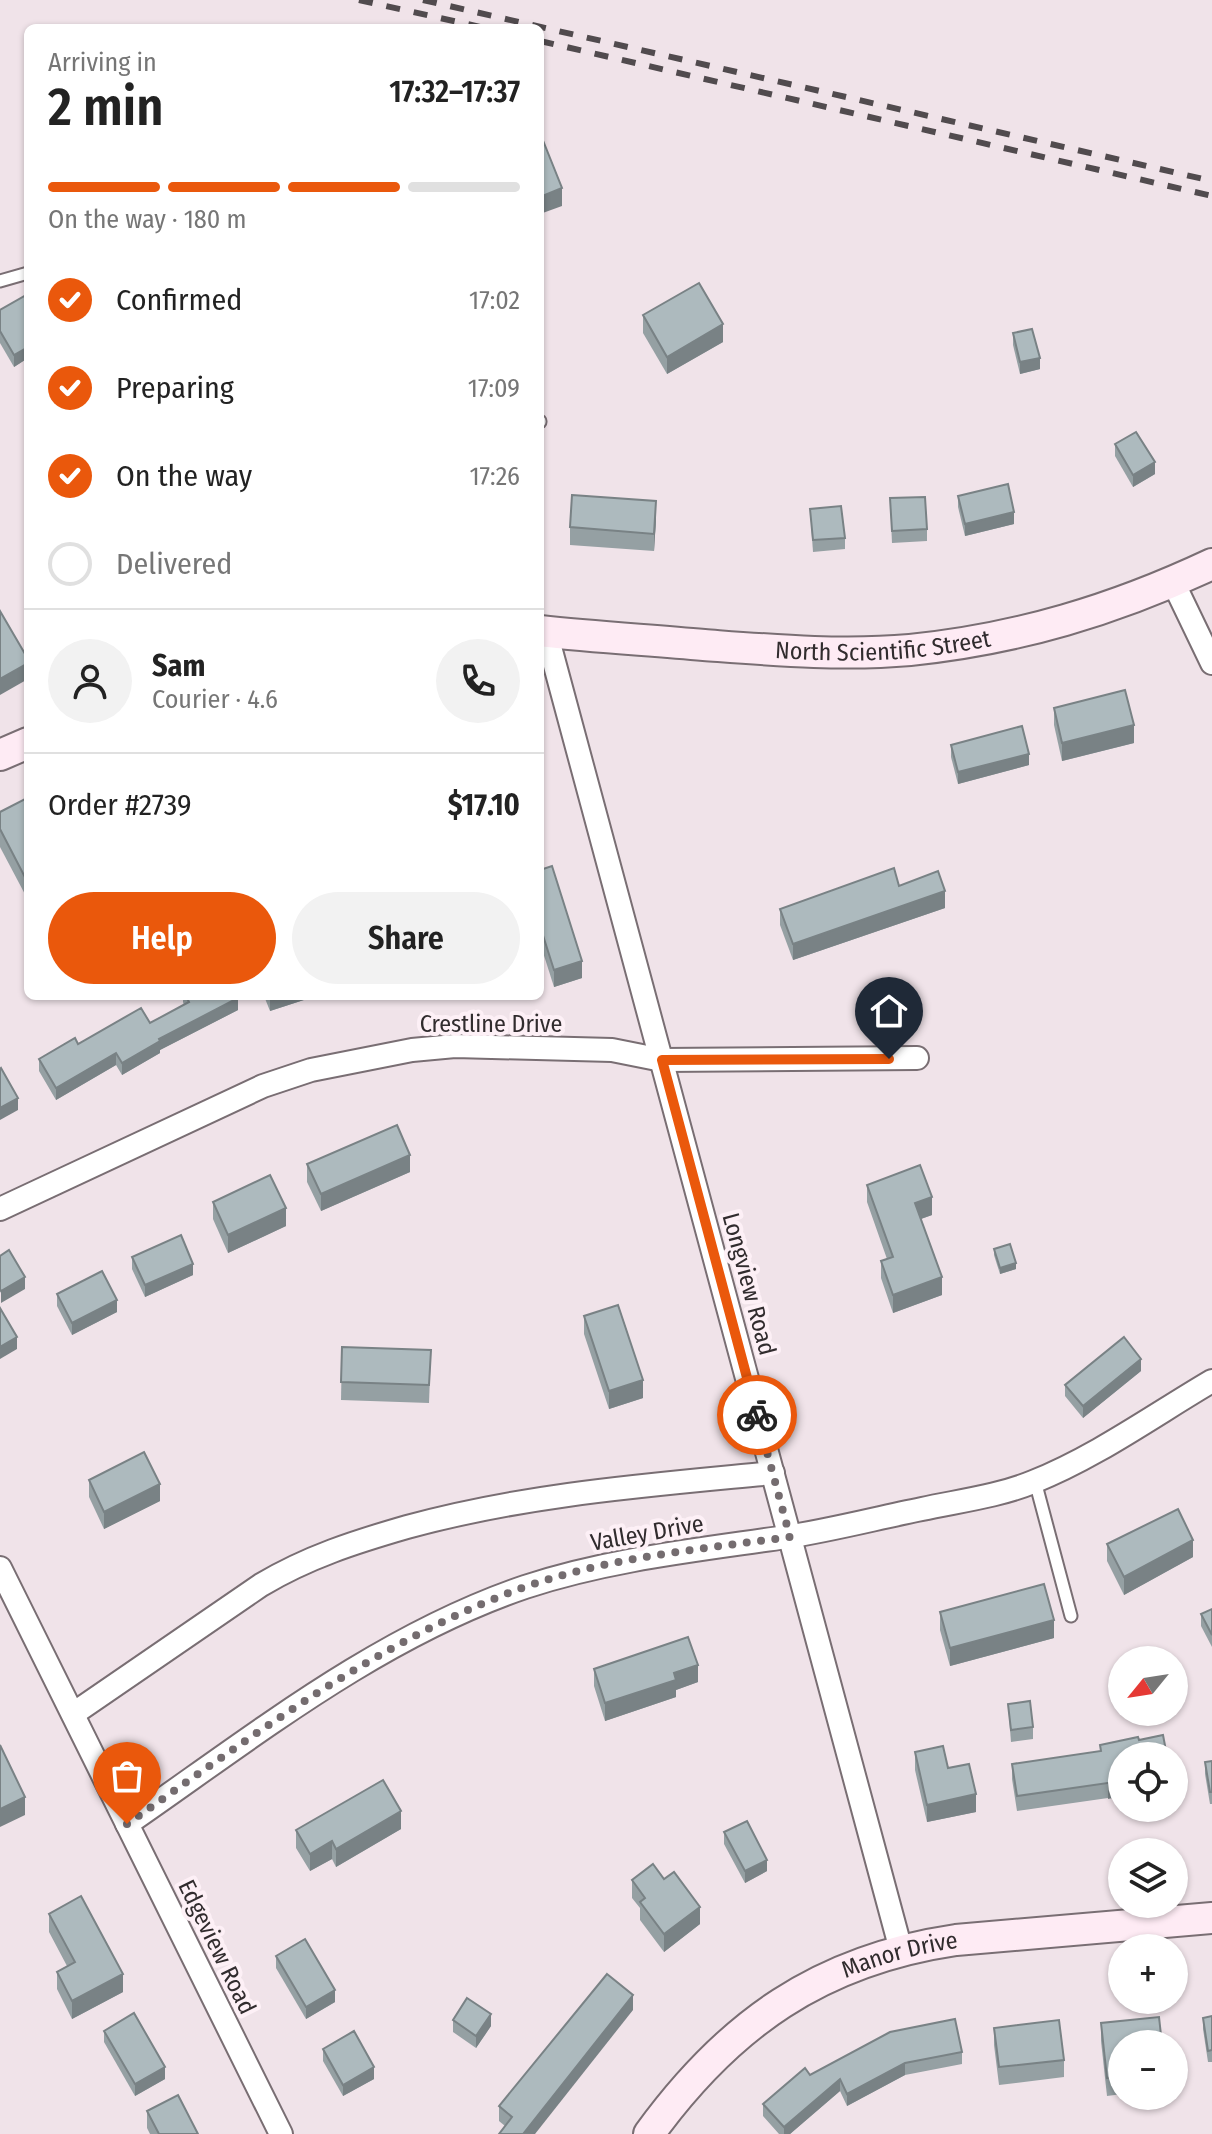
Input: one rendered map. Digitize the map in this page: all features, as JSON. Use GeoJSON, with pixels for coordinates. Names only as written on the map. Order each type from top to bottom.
{"type":"FeatureCollection","features":[{"type":"Feature","properties":{"kind":"street","name":"North Scientific Street"},"geometry":{"type":"LineString","coordinates":[[544,632],[804,652],[909,650],[1019,633],[1125,603],[1212,564]]}},
{"type":"Feature","properties":{"kind":"street"},"geometry":{"type":"LineString","coordinates":[[1173,582],[1212,663]]}},
{"type":"Feature","properties":{"kind":"street","name":"Longview Road"},"geometry":{"type":"LineString","coordinates":[[544,636],[662,1060],[901,1950]]}},
{"type":"Feature","properties":{"kind":"street"},"geometry":{"type":"LineString","coordinates":[[0,755],[24,745]]}},
{"type":"Feature","properties":{"kind":"street","name":"Crestline Drive"},"geometry":{"type":"LineString","coordinates":[[0,1209],[263,1086],[361,1058],[455,1046],[612,1050],[662,1060],[917,1058]]}},
{"type":"Feature","properties":{"kind":"street","name":"Valley Drive"},"geometry":{"type":"LineString","coordinates":[[127,1824],[329,1685],[397,1645],[470,1609],[524,1587],[578,1571],[790,1537],[1035,1481],[1067,1467],[1212,1381]]}},
{"type":"Feature","properties":{"kind":"street","name":"Valley Drive"},"geometry":{"type":"LineString","coordinates":[[73,1714],[261,1585],[322,1553],[431,1521],[504,1504],[578,1492],[773,1473]]}},
{"type":"Feature","properties":{"kind":"street","name":"Edgeview Road"},"geometry":{"type":"LineString","coordinates":[[0,1568],[281,2134]]}},
{"type":"Feature","properties":{"kind":"street","name":"Manor Drive"},"geometry":{"type":"LineString","coordinates":[[649,2134],[670,2105],[714,2056],[763,2015],[816,1982],[873,1958],[956,1940],[1212,1918]]}},
{"type":"Feature","properties":{"kind":"lane"},"geometry":{"type":"LineString","coordinates":[[0,281],[24,274]]}},
{"type":"Feature","properties":{"kind":"lane"},"geometry":{"type":"LineString","coordinates":[[1035,1481],[1071,1616]]}},
{"type":"Feature","properties":{"kind":"building"},"geometry":{"type":"Polygon","coordinates":[[[544,143],[562,188],[544,195],[544,143]]]}},
{"type":"Feature","properties":{"kind":"building"},"geometry":{"type":"Polygon","coordinates":[[[699,283],[723,324],[667,357],[643,315],[699,283]]]}},
{"type":"Feature","properties":{"kind":"building"},"geometry":{"type":"Polygon","coordinates":[[[24,296],[24,349],[14,355],[0,331],[0,310],[24,296]]]}},
{"type":"Feature","properties":{"kind":"building"},"geometry":{"type":"Polygon","coordinates":[[[1032,329],[1040,358],[1020,362],[1013,333],[1032,329]]]}},
{"type":"Feature","properties":{"kind":"building"},"geometry":{"type":"Polygon","coordinates":[[[1136,432],[1155,462],[1133,475],[1115,444],[1136,432]]]}},
{"type":"Feature","properties":{"kind":"building"},"geometry":{"type":"Polygon","coordinates":[[[1008,484],[1014,512],[965,524],[958,496],[1008,484]]]}},
{"type":"Feature","properties":{"kind":"building"},"geometry":{"type":"Polygon","coordinates":[[[572,495],[656,501],[654,534],[570,527],[572,495]]]}},
{"type":"Feature","properties":{"kind":"building"},"geometry":{"type":"Polygon","coordinates":[[[925,497],[927,529],[892,531],[890,498],[925,497]]]}},
{"type":"Feature","properties":{"kind":"building"},"geometry":{"type":"Polygon","coordinates":[[[841,506],[845,538],[813,540],[810,509],[841,506]]]}},
{"type":"Feature","properties":{"kind":"building"},"geometry":{"type":"Polygon","coordinates":[[[0,611],[24,652],[24,665],[0,679],[0,611]]]}},
{"type":"Feature","properties":{"kind":"building"},"geometry":{"type":"Polygon","coordinates":[[[1125,690],[1134,725],[1062,743],[1054,708],[1125,690]]]}},
{"type":"Feature","properties":{"kind":"building"},"geometry":{"type":"Polygon","coordinates":[[[1022,726],[1029,754],[958,772],[951,745],[1022,726]]]}},
{"type":"Feature","properties":{"kind":"building"},"geometry":{"type":"Polygon","coordinates":[[[24,800],[24,875],[0,829],[0,812],[24,800]]]}},
{"type":"Feature","properties":{"kind":"building"},"geometry":{"type":"Polygon","coordinates":[[[552,866],[582,961],[554,970],[544,939],[544,869],[552,866]]]}},
{"type":"Feature","properties":{"kind":"building"},"geometry":{"type":"Polygon","coordinates":[[[894,868],[899,886],[938,871],[945,891],[793,944],[780,909],[894,868]]]}},
{"type":"Feature","properties":{"kind":"building"},"geometry":{"type":"Polygon","coordinates":[[[234,1000],[159,1039],[122,1063],[116,1053],[56,1088],[39,1059],[75,1038],[78,1044],[141,1008],[150,1023],[189,1002],[234,1000]]]}},
{"type":"Feature","properties":{"kind":"building"},"geometry":{"type":"Polygon","coordinates":[[[0,1069],[18,1098],[0,1108],[0,1069]]]}},
{"type":"Feature","properties":{"kind":"building"},"geometry":{"type":"Polygon","coordinates":[[[397,1125],[410,1155],[321,1194],[307,1164],[397,1125]]]}},
{"type":"Feature","properties":{"kind":"building"},"geometry":{"type":"Polygon","coordinates":[[[920,1165],[932,1197],[915,1203],[942,1277],[893,1295],[881,1261],[893,1257],[867,1185],[920,1165]]]}},
{"type":"Feature","properties":{"kind":"building"},"geometry":{"type":"Polygon","coordinates":[[[270,1175],[286,1208],[228,1235],[213,1202],[270,1175]]]}},
{"type":"Feature","properties":{"kind":"building"},"geometry":{"type":"Polygon","coordinates":[[[181,1235],[193,1264],[145,1285],[132,1257],[181,1235]]]}},
{"type":"Feature","properties":{"kind":"building"},"geometry":{"type":"Polygon","coordinates":[[[1010,1244],[1016,1263],[1000,1268],[994,1249],[1010,1244]]]}},
{"type":"Feature","properties":{"kind":"building"},"geometry":{"type":"Polygon","coordinates":[[[9,1250],[25,1277],[1,1291],[0,1256],[9,1250]]]}},
{"type":"Feature","properties":{"kind":"building"},"geometry":{"type":"Polygon","coordinates":[[[102,1271],[117,1300],[72,1323],[57,1294],[102,1271]]]}},
{"type":"Feature","properties":{"kind":"building"},"geometry":{"type":"Polygon","coordinates":[[[618,1305],[643,1380],[609,1391],[584,1316],[618,1305]]]}},
{"type":"Feature","properties":{"kind":"building"},"geometry":{"type":"Polygon","coordinates":[[[0,1308],[17,1337],[0,1347],[0,1308]]]}},
{"type":"Feature","properties":{"kind":"building"},"geometry":{"type":"Polygon","coordinates":[[[1124,1337],[1141,1359],[1083,1406],[1065,1385],[1124,1337]]]}},
{"type":"Feature","properties":{"kind":"building"},"geometry":{"type":"Polygon","coordinates":[[[342,1347],[431,1350],[429,1385],[341,1382],[342,1347]]]}},
{"type":"Feature","properties":{"kind":"building"},"geometry":{"type":"Polygon","coordinates":[[[144,1452],[160,1484],[104,1512],[89,1480],[144,1452]]]}},
{"type":"Feature","properties":{"kind":"building"},"geometry":{"type":"Polygon","coordinates":[[[1178,1509],[1193,1540],[1124,1577],[1107,1544],[1178,1509]]]}},
{"type":"Feature","properties":{"kind":"building"},"geometry":{"type":"Polygon","coordinates":[[[1044,1584],[1054,1620],[950,1648],[940,1612],[1044,1584]]]}},
{"type":"Feature","properties":{"kind":"building"},"geometry":{"type":"Polygon","coordinates":[[[1212,1609],[1212,1635],[1201,1614],[1212,1609]]]}},
{"type":"Feature","properties":{"kind":"building"},"geometry":{"type":"Polygon","coordinates":[[[688,1637],[698,1665],[674,1673],[676,1680],[605,1703],[594,1669],[688,1637]]]}},
{"type":"Feature","properties":{"kind":"building"},"geometry":{"type":"Polygon","coordinates":[[[1030,1701],[1033,1727],[1011,1730],[1008,1704],[1030,1701]]]}},
{"type":"Feature","properties":{"kind":"building"},"geometry":{"type":"Polygon","coordinates":[[[1163,1735],[1164,1742],[1114,1742],[1138,1737],[1139,1740],[1163,1735]]]}},
{"type":"Feature","properties":{"kind":"building"},"geometry":{"type":"Polygon","coordinates":[[[1108,1743],[1108,1783],[1017,1796],[1012,1764],[1101,1751],[1100,1745],[1108,1743]]]}},
{"type":"Feature","properties":{"kind":"building"},"geometry":{"type":"Polygon","coordinates":[[[0,1745],[25,1797],[0,1809],[0,1745]]]}},
{"type":"Feature","properties":{"kind":"building"},"geometry":{"type":"Polygon","coordinates":[[[943,1746],[948,1768],[969,1764],[976,1794],[927,1805],[915,1752],[943,1746]]]}},
{"type":"Feature","properties":{"kind":"building"},"geometry":{"type":"Polygon","coordinates":[[[1212,1761],[1212,1792],[1210,1792],[1205,1762],[1212,1761]]]}},
{"type":"Feature","properties":{"kind":"building"},"geometry":{"type":"Polygon","coordinates":[[[383,1780],[401,1811],[336,1849],[332,1841],[310,1854],[296,1830],[383,1780]]]}},
{"type":"Feature","properties":{"kind":"building"},"geometry":{"type":"Polygon","coordinates":[[[747,1821],[767,1860],[745,1871],[724,1832],[747,1821]]]}},
{"type":"Feature","properties":{"kind":"building"},"geometry":{"type":"Polygon","coordinates":[[[653,1864],[664,1879],[674,1872],[700,1907],[664,1934],[640,1902],[645,1898],[632,1880],[653,1864]]]}},
{"type":"Feature","properties":{"kind":"building"},"geometry":{"type":"Polygon","coordinates":[[[81,1896],[123,1974],[72,2001],[57,1972],[75,1962],[49,1914],[81,1896]]]}},
{"type":"Feature","properties":{"kind":"building"},"geometry":{"type":"Polygon","coordinates":[[[305,1939],[335,1990],[306,2007],[276,1956],[305,1939]]]}},
{"type":"Feature","properties":{"kind":"building"},"geometry":{"type":"Polygon","coordinates":[[[607,1974],[633,1995],[523,2134],[499,2134],[512,2117],[499,2106],[607,1974]]]}},
{"type":"Feature","properties":{"kind":"building"},"geometry":{"type":"Polygon","coordinates":[[[467,1998],[491,2014],[476,2036],[453,2020],[467,1998]]]}},
{"type":"Feature","properties":{"kind":"building"},"geometry":{"type":"Polygon","coordinates":[[[134,2013],[165,2067],[135,2084],[104,2031],[134,2013]]]}},
{"type":"Feature","properties":{"kind":"building"},"geometry":{"type":"Polygon","coordinates":[[[1212,2016],[1212,2050],[1208,2051],[1203,2018],[1212,2016]]]}},
{"type":"Feature","properties":{"kind":"building"},"geometry":{"type":"Polygon","coordinates":[[[1159,2017],[1160,2030],[1108,2030],[1107,2078],[1101,2023],[1159,2017]]]}},
{"type":"Feature","properties":{"kind":"building"},"geometry":{"type":"Polygon","coordinates":[[[955,2019],[962,2052],[905,2063],[847,2094],[840,2079],[784,2127],[763,2104],[805,2068],[810,2075],[890,2032],[955,2019]]]}},
{"type":"Feature","properties":{"kind":"building"},"geometry":{"type":"Polygon","coordinates":[[[1059,2020],[1064,2060],[999,2067],[994,2028],[1059,2020]]]}},
{"type":"Feature","properties":{"kind":"building"},"geometry":{"type":"Polygon","coordinates":[[[354,2031],[374,2067],[343,2085],[323,2049],[354,2031]]]}},
{"type":"Feature","properties":{"kind":"building"},"geometry":{"type":"Polygon","coordinates":[[[178,2095],[198,2134],[159,2134],[147,2111],[178,2095]]]}},
{"type":"Feature","properties":{"kind":"railway"},"geometry":{"type":"LineString","coordinates":[[359,0],[467,24]]}},
{"type":"Feature","properties":{"kind":"railway"},"geometry":{"type":"LineString","coordinates":[[423,0],[528,24]]}},
{"type":"Feature","properties":{"kind":"railway"},"geometry":{"type":"LineString","coordinates":[[544,28],[1212,181]]}},
{"type":"Feature","properties":{"kind":"railway"},"geometry":{"type":"LineString","coordinates":[[544,42],[1212,196]]}},
{"type":"Feature","properties":{"kind":"way so far"},"geometry":{"type":"LineString","coordinates":[[127,1824],[329,1685],[421,1632],[470,1609],[524,1587],[578,1571],[790,1537],[757,1415]]}},
{"type":"Feature","properties":{"kind":"route"},"geometry":{"type":"LineString","coordinates":[[757,1415],[662,1060],[889,1059]]}}]}
